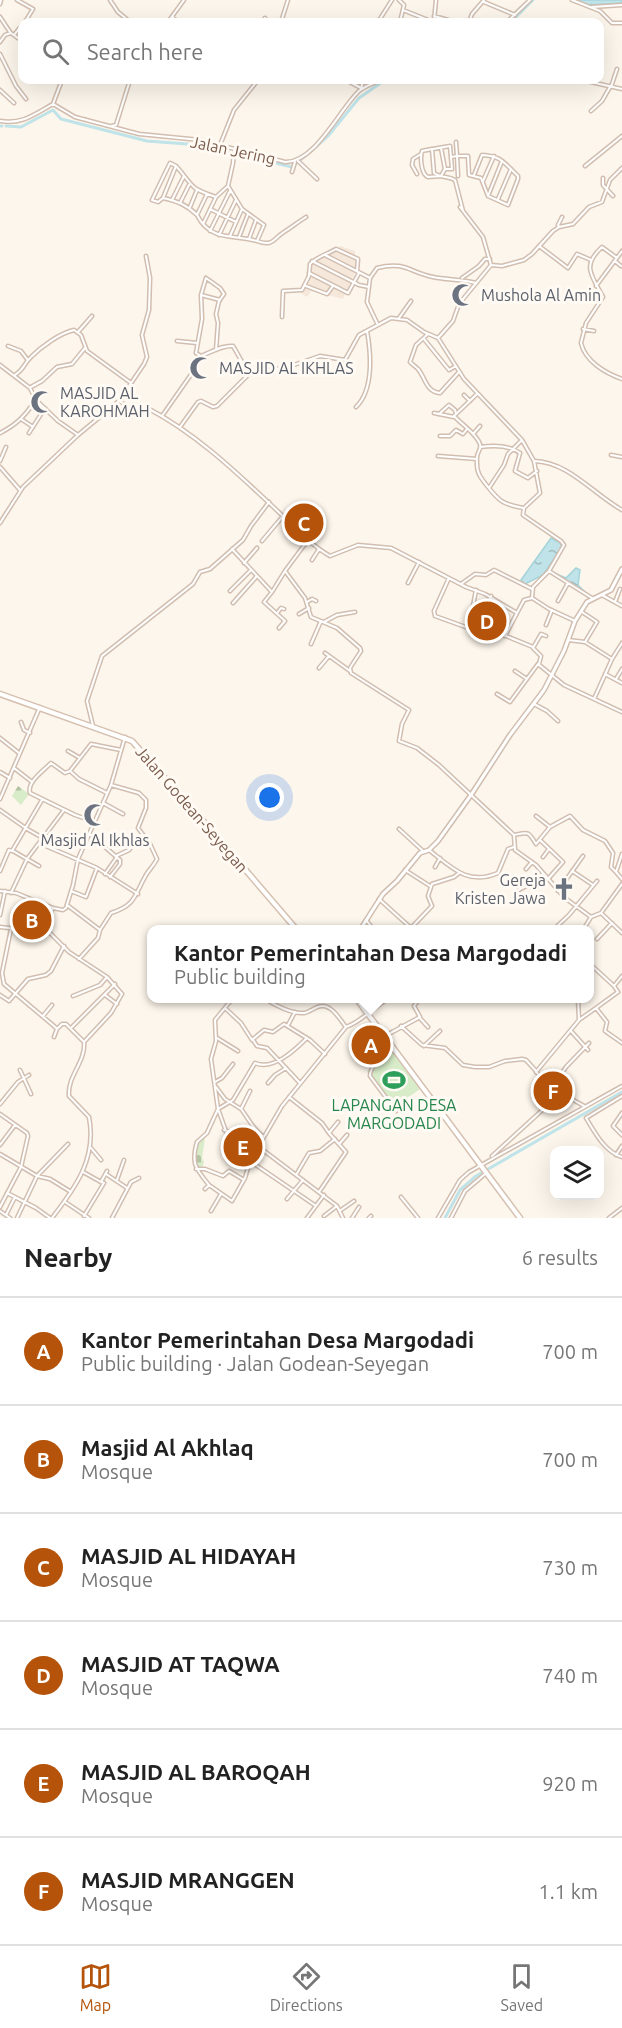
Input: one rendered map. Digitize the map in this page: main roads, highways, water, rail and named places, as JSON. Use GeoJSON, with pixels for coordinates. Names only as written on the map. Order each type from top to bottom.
{"type":"FeatureCollection","features":[{"type":"Feature","properties":{"kind":"main road","name":"Jalan Godean-Seyegan"},"geometry":{"type":"LineString","coordinates":[[0,694],[125,737],[135,743],[293,925]]}},
{"type":"Feature","properties":{"kind":"main road"},"geometry":{"type":"LineString","coordinates":[[359,1003],[520,1218]]}},
{"type":"Feature","properties":{"kind":"water"},"geometry":{"type":"Polygon","coordinates":[[[575,0],[622,0],[622,3],[588,5],[575,0]]]}},
{"type":"Feature","properties":{"kind":"water"},"geometry":{"type":"Polygon","coordinates":[[[551,538],[560,543],[562,547],[543,575],[525,584],[521,580],[551,538]]]}},
{"type":"Feature","properties":{"kind":"water"},"geometry":{"type":"Polygon","coordinates":[[[576,568],[580,570],[578,585],[586,593],[554,573],[566,578],[576,568]]]}},
{"type":"Feature","properties":{"kind":"waterway"},"geometry":{"type":"LineString","coordinates":[[515,18],[533,0]]}},
{"type":"Feature","properties":{"kind":"waterway"},"geometry":{"type":"LineString","coordinates":[[316,147],[359,98],[379,84]]}},
{"type":"Feature","properties":{"kind":"waterway"},"geometry":{"type":"LineString","coordinates":[[6,126],[21,127],[53,110],[61,119],[147,141],[200,145],[292,167],[306,155]]}},
{"type":"Feature","properties":{"kind":"waterway"},"geometry":{"type":"LineString","coordinates":[[445,1218],[460,1190],[476,1176],[622,1092]]}},
{"type":"Feature","properties":{"kind":"place","name":"Mushola Al Amin"},"geometry":{"type":"Point","coordinates":[463,295]}},
{"type":"Feature","properties":{"kind":"place","name":"MASJID AL IKHLAS"},"geometry":{"type":"Point","coordinates":[201,368]}},
{"type":"Feature","properties":{"kind":"place","name":"MASJID AL KAROHMAH"},"geometry":{"type":"Point","coordinates":[42,402]}},
{"type":"Feature","properties":{"kind":"place","name":"MASJID AL HIDAYAH"},"geometry":{"type":"Point","coordinates":[304,523]}},
{"type":"Feature","properties":{"kind":"place","name":"MASJID AT TAQWA"},"geometry":{"type":"Point","coordinates":[487,621]}},
{"type":"Feature","properties":{"kind":"place","name":"Masjid Al Ikhlas"},"geometry":{"type":"Point","coordinates":[95,815]}},
{"type":"Feature","properties":{"kind":"place","name":"Gereja Kristen Jawa"},"geometry":{"type":"Point","coordinates":[564,889]}},
{"type":"Feature","properties":{"kind":"place","name":"Masjid Al Akhlaq"},"geometry":{"type":"Point","coordinates":[32,920]}},
{"type":"Feature","properties":{"kind":"place","name":"Kantor Pemerintahan Desa Margodadi"},"geometry":{"type":"Point","coordinates":[371,1045]}},
{"type":"Feature","properties":{"kind":"place","name":"LAPANGAN DESA MARGODADI"},"geometry":{"type":"Point","coordinates":[394,1080]}},
{"type":"Feature","properties":{"kind":"place","name":"MASJID MRANGGEN"},"geometry":{"type":"Point","coordinates":[553,1091]}},
{"type":"Feature","properties":{"kind":"place","name":"MASJID AL BAROQAH"},"geometry":{"type":"Point","coordinates":[243,1147]}}]}
